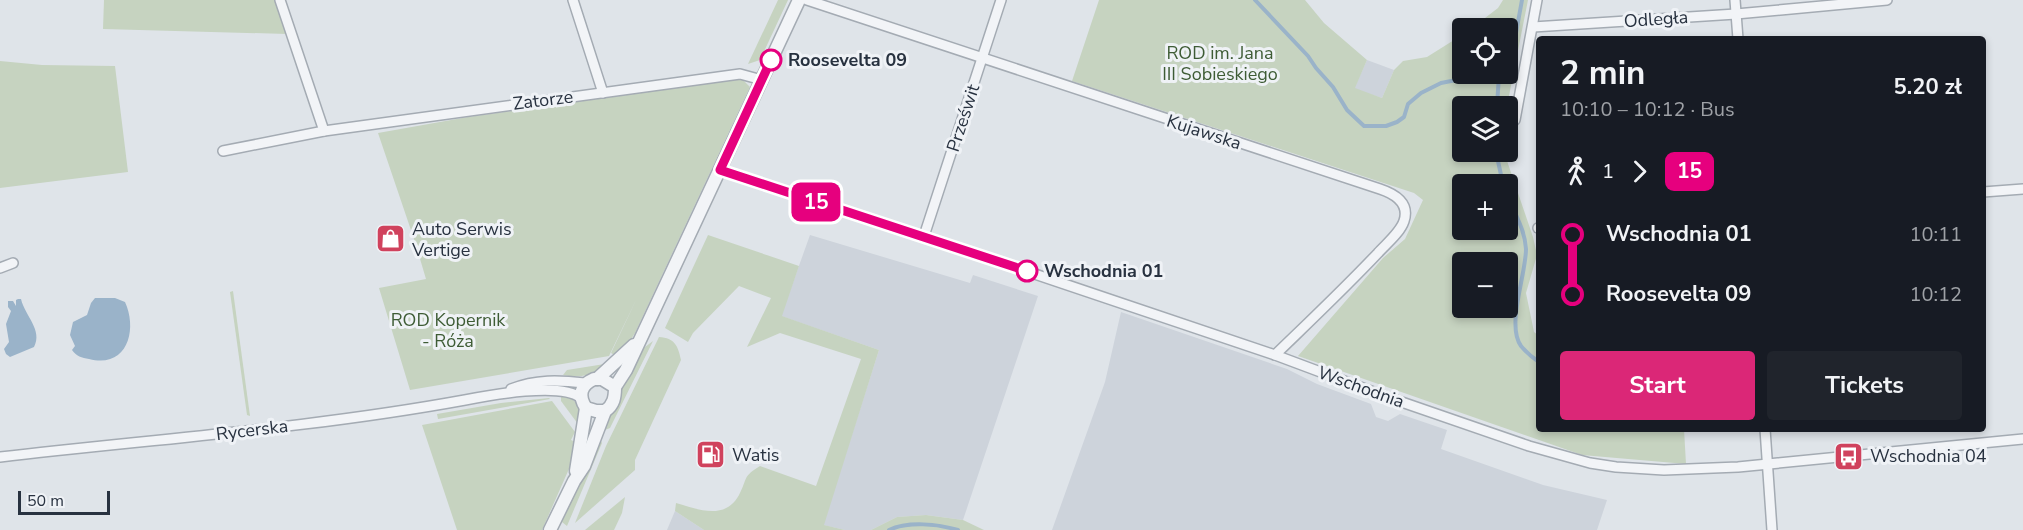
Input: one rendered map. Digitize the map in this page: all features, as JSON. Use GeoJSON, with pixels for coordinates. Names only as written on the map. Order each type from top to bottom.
{"type":"FeatureCollection","features":[{"type":"Feature","properties":{"kind":"street"},"geometry":{"type":"LineString","coordinates":[[280,0],[324,131]]}},
{"type":"Feature","properties":{"kind":"street"},"geometry":{"type":"LineString","coordinates":[[573,0],[603,93]]}},
{"type":"Feature","properties":{"kind":"street"},"geometry":{"type":"LineString","coordinates":[[550,530],[584,466],[605,411],[613,403],[615,387],[626,370],[799,0]]}},
{"type":"Feature","properties":{"kind":"street","name":"Kujawska"},"geometry":{"type":"LineString","coordinates":[[807,0],[1380,189],[1400,199],[1405,209],[1404,222],[1397,232],[1357,275],[1275,355]]}},
{"type":"Feature","properties":{"kind":"street","name":"Prześwit"},"geometry":{"type":"LineString","coordinates":[[924,237],[1001,0]]}},
{"type":"Feature","properties":{"kind":"street"},"geometry":{"type":"LineString","coordinates":[[1518,104],[1537,0]]}},
{"type":"Feature","properties":{"kind":"street"},"geometry":{"type":"LineString","coordinates":[[1735,0],[1738,36]]}},
{"type":"Feature","properties":{"kind":"street","name":"Odległa"},"geometry":{"type":"LineString","coordinates":[[1533,27],[1736,14],[1887,0]]}},
{"type":"Feature","properties":{"kind":"street","name":"Zatorze"},"geometry":{"type":"LineString","coordinates":[[223,151],[324,131],[740,74],[762,80]]}},
{"type":"Feature","properties":{"kind":"street","name":"Wschodnia"},"geometry":{"type":"LineString","coordinates":[[720,170],[1275,355],[1390,398],[1570,459],[1617,467],[1664,470],[1738,467],[2023,439]]}},
{"type":"Feature","properties":{"kind":"street"},"geometry":{"type":"LineString","coordinates":[[1986,192],[2023,189]]}},
{"type":"Feature","properties":{"kind":"street"},"geometry":{"type":"LineString","coordinates":[[0,268],[13,263]]}},
{"type":"Feature","properties":{"kind":"street"},"geometry":{"type":"LineString","coordinates":[[574,481],[584,430],[582,387],[622,358],[641,338]]}},
{"type":"Feature","properties":{"kind":"street","name":"Rycerska"},"geometry":{"type":"LineString","coordinates":[[0,458],[411,410],[503,392],[545,380],[591,381]]}},
{"type":"Feature","properties":{"kind":"street"},"geometry":{"type":"LineString","coordinates":[[591,381],[607,381],[615,387]]}},
{"type":"Feature","properties":{"kind":"street","name":"Rycerska"},"geometry":{"type":"LineString","coordinates":[[503,392],[556,391],[575,394],[584,403]]}},
{"type":"Feature","properties":{"kind":"street"},"geometry":{"type":"LineString","coordinates":[[584,403],[596,411],[605,411]]}},
{"type":"Feature","properties":{"kind":"street"},"geometry":{"type":"LineString","coordinates":[[1765,432],[1772,530]]}},
{"type":"Feature","properties":{"kind":"shaded area"},"geometry":{"type":"Polygon","coordinates":[[[1367,60],[1394,70],[1382,98],[1354,89],[1367,60]]]}},
{"type":"Feature","properties":{"kind":"shaded area"},"geometry":{"type":"Polygon","coordinates":[[[810,235],[970,283],[973,275],[1038,296],[963,520],[926,515],[897,517],[871,530],[845,530],[823,525],[879,350],[781,316],[810,235]]]}},
{"type":"Feature","properties":{"kind":"shaded area"},"geometry":{"type":"Polygon","coordinates":[[[1121,312],[1287,369],[1317,384],[1371,404],[1376,417],[1388,421],[1400,414],[1447,430],[1441,449],[1543,485],[1607,500],[1597,530],[1052,530],[1105,382],[1121,312]]]}},
{"type":"Feature","properties":{"kind":"shaded area"},"geometry":{"type":"Polygon","coordinates":[[[675,511],[704,530],[667,530],[675,511]]]}},
{"type":"Feature","properties":{"kind":"green space"},"geometry":{"type":"Polygon","coordinates":[[[104,0],[275,0],[287,34],[103,29],[104,0]]]}},
{"type":"Feature","properties":{"kind":"green space"},"geometry":{"type":"Polygon","coordinates":[[[778,0],[788,0],[760,60],[748,64],[778,0]]]}},
{"type":"Feature","properties":{"kind":"green space","name":"ROD im. Jana III Sobieskiego"},"geometry":{"type":"Polygon","coordinates":[[[1099,0],[1305,0],[1324,23],[1367,60],[1355,88],[1382,98],[1394,70],[1403,61],[1427,57],[1452,41],[1452,84],[1511,84],[1509,96],[1452,96],[1452,162],[1507,162],[1512,174],[1452,174],[1452,240],[1518,240],[1518,193],[1536,250],[1536,258],[1526,293],[1536,334],[1536,432],[1684,432],[1686,464],[1582,455],[1298,356],[1383,258],[1405,239],[1423,200],[1414,193],[1072,81],[1099,0]]]}},
{"type":"Feature","properties":{"kind":"green space","name":"ROD im. Jana III Sobieskiego"},"geometry":{"type":"Polygon","coordinates":[[[1503,0],[1528,0],[1518,50],[1518,18],[1485,18],[1498,8],[1503,0]]]}},
{"type":"Feature","properties":{"kind":"green space"},"geometry":{"type":"Polygon","coordinates":[[[0,61],[42,65],[115,66],[128,172],[0,188],[0,61]]]}},
{"type":"Feature","properties":{"kind":"green space","name":"ROD Kopernik - Róża"},"geometry":{"type":"Polygon","coordinates":[[[742,79],[750,87],[635,333],[619,358],[611,353],[637,298],[609,356],[410,390],[379,288],[426,279],[378,133],[468,117],[742,79]]]}},
{"type":"Feature","properties":{"kind":"green space"},"geometry":{"type":"Polygon","coordinates":[[[708,235],[799,266],[782,316],[879,350],[824,525],[845,530],[704,530],[675,511],[676,503],[710,511],[726,508],[739,495],[748,476],[760,466],[816,486],[861,359],[780,333],[747,347],[771,298],[739,286],[693,333],[688,342],[665,328],[708,235]]]}},
{"type":"Feature","properties":{"kind":"green space"},"geometry":{"type":"Polygon","coordinates":[[[233,291],[250,416],[247,415],[230,292],[233,291]]]}},
{"type":"Feature","properties":{"kind":"green space"},"geometry":{"type":"Polygon","coordinates":[[[659,337],[669,339],[675,344],[681,360],[635,460],[635,470],[575,523],[606,446],[659,337]]]}},
{"type":"Feature","properties":{"kind":"green space"},"geometry":{"type":"Polygon","coordinates":[[[653,341],[610,428],[601,429],[605,420],[618,405],[621,387],[645,347],[653,341]]]}},
{"type":"Feature","properties":{"kind":"green space"},"geometry":{"type":"Polygon","coordinates":[[[611,363],[588,375],[563,375],[567,370],[611,363]]]}},
{"type":"Feature","properties":{"kind":"green space"},"geometry":{"type":"Polygon","coordinates":[[[561,395],[572,399],[578,405],[580,413],[578,424],[561,401],[561,395]]]}},
{"type":"Feature","properties":{"kind":"green space"},"geometry":{"type":"Polygon","coordinates":[[[549,398],[438,419],[437,414],[501,403],[549,398]]]}},
{"type":"Feature","properties":{"kind":"green space"},"geometry":{"type":"Polygon","coordinates":[[[552,401],[575,432],[571,440],[580,444],[542,530],[457,530],[422,425],[552,401]]]}},
{"type":"Feature","properties":{"kind":"green space"},"geometry":{"type":"Polygon","coordinates":[[[599,437],[602,443],[567,526],[562,522],[563,517],[599,437]]]}},
{"type":"Feature","properties":{"kind":"green space"},"geometry":{"type":"Polygon","coordinates":[[[625,497],[622,513],[614,530],[585,530],[625,497]]]}},
{"type":"Feature","properties":{"kind":"green space"},"geometry":{"type":"Polygon","coordinates":[[[926,515],[963,520],[984,530],[871,530],[897,517],[926,515]]]}},
{"type":"Feature","properties":{"kind":"water"},"geometry":{"type":"Polygon","coordinates":[[[95,298],[115,298],[125,302],[129,313],[129,335],[126,345],[121,353],[102,361],[75,354],[72,350],[75,346],[70,335],[73,322],[87,315],[95,298]]]}},
{"type":"Feature","properties":{"kind":"water"},"geometry":{"type":"Polygon","coordinates":[[[18,299],[21,299],[35,329],[36,341],[34,347],[10,357],[4,349],[9,342],[6,324],[11,311],[8,301],[13,301],[16,306],[18,299]]]}},
{"type":"Feature","properties":{"kind":"waterway"},"geometry":{"type":"LineString","coordinates":[[1255,0],[1308,56],[1333,87],[1347,110],[1364,126],[1386,126],[1397,122],[1404,117],[1408,104],[1421,93],[1441,83],[1452,81]]}},
{"type":"Feature","properties":{"kind":"waterway"},"geometry":{"type":"LineString","coordinates":[[1518,22],[1522,0]]}},
{"type":"Feature","properties":{"kind":"waterway"},"geometry":{"type":"LineString","coordinates":[[1498,84],[1498,96]]}},
{"type":"Feature","properties":{"kind":"waterway"},"geometry":{"type":"LineString","coordinates":[[1498,162],[1501,174]]}},
{"type":"Feature","properties":{"kind":"waterway"},"geometry":{"type":"LineString","coordinates":[[1518,221],[1526,249],[1515,326],[1521,346],[1536,360]]}},
{"type":"Feature","properties":{"kind":"waterway"},"geometry":{"type":"LineString","coordinates":[[889,530],[905,525],[923,524],[958,530]]}},
{"type":"Feature","properties":{"kind":"bus line","name":"15"},"geometry":{"type":"LineString","coordinates":[[771,60],[720,170],[1027,271]]}},
{"type":"Feature","properties":{"kind":"place","name":"Roosevelta 09"},"geometry":{"type":"Point","coordinates":[771,60]}},
{"type":"Feature","properties":{"kind":"place","name":"Auto Serwis Vertige"},"geometry":{"type":"Point","coordinates":[391,239]}},
{"type":"Feature","properties":{"kind":"place","name":"Wschodnia 01"},"geometry":{"type":"Point","coordinates":[1027,271]}},
{"type":"Feature","properties":{"kind":"place","name":"Watis"},"geometry":{"type":"Point","coordinates":[711,455]}},
{"type":"Feature","properties":{"kind":"place","name":"Wschodnia 04"},"geometry":{"type":"Point","coordinates":[1849,456]}}]}
